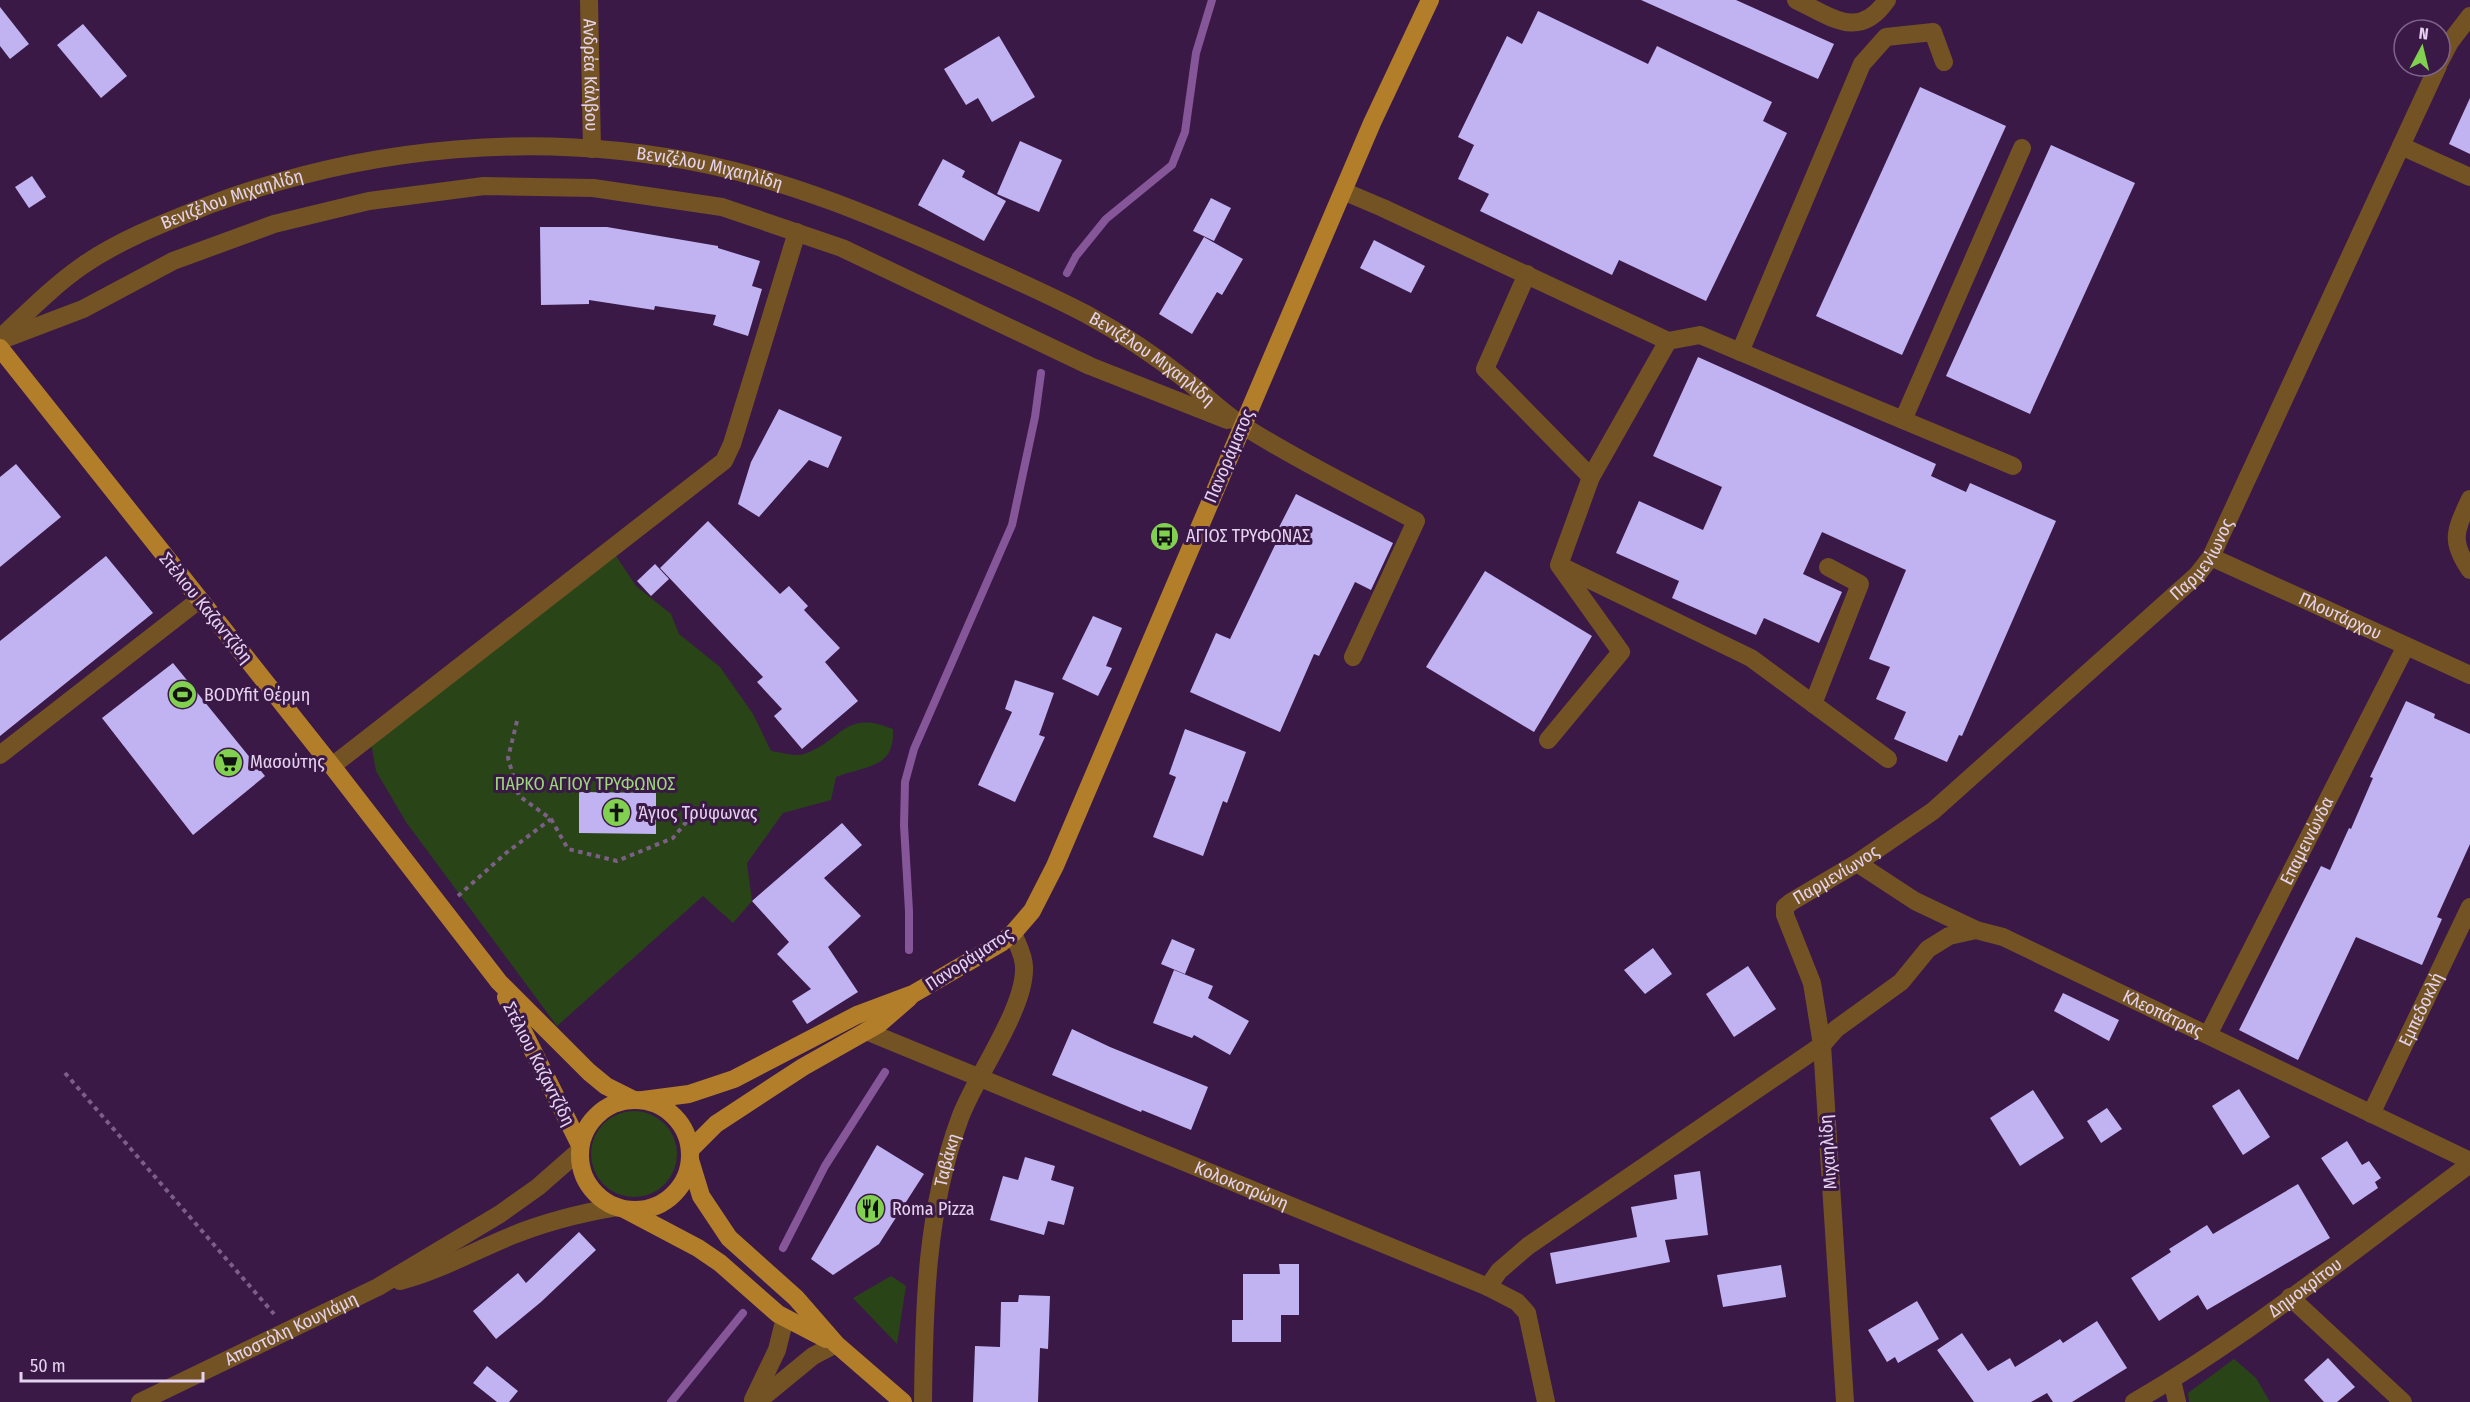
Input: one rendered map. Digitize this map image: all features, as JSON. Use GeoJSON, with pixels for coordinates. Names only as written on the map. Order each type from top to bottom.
{"type":"FeatureCollection","features":[{"type":"Feature","properties":{"kind":"main road","name":"Πανοράματος"},"geometry":{"type":"LineString","coordinates":[[639,1100],[689,1094],[734,1079],[857,1015],[913,994],[985,953],[1012,933],[1032,911],[1055,866],[1241,425],[1372,123],[1430,0]]}},
{"type":"Feature","properties":{"kind":"main road","name":"Στέλιου Καζαντζίδη"},"geometry":{"type":"LineString","coordinates":[[0,348],[332,766],[441,910],[499,982],[606,1086],[639,1100]]}},
{"type":"Feature","properties":{"kind":"main road","name":"Στέλιου Καζαντζίδη"},"geometry":{"type":"LineString","coordinates":[[499,982],[580,1148]]}},
{"type":"Feature","properties":{"kind":"main road","name":"Πανοράματος"},"geometry":{"type":"LineString","coordinates":[[690,1154],[716,1124],[803,1067],[892,1015],[913,994]]}},
{"type":"Feature","properties":{"kind":"main road"},"geometry":{"type":"LineString","coordinates":[[836,1344],[785,1318],[765,1304],[720,1263],[683,1238],[598,1197],[589,1186],[580,1166],[580,1148],[585,1130],[599,1113],[612,1104],[639,1100],[659,1105],[678,1120],[686,1135],[696,1183],[709,1210],[729,1238],[796,1298],[836,1344],[903,1402]]}},
{"type":"Feature","properties":{"kind":"main road"},"geometry":{"type":"LineString","coordinates":[[621,1208],[647,1209],[669,1198],[684,1179],[690,1154]]}},
{"type":"Feature","properties":{"kind":"street","name":"Ανδρέα Κάλβου"},"geometry":{"type":"LineString","coordinates":[[589,0],[592,149]]}},
{"type":"Feature","properties":{"kind":"street"},"geometry":{"type":"LineString","coordinates":[[1797,0],[1840,21],[1855,24],[1868,21],[1878,13],[1887,0]]}},
{"type":"Feature","properties":{"kind":"street"},"geometry":{"type":"LineString","coordinates":[[2452,39],[2470,16]]}},
{"type":"Feature","properties":{"kind":"street"},"geometry":{"type":"LineString","coordinates":[[1740,352],[1862,64],[1886,37],[1933,32],[1944,62]]}},
{"type":"Feature","properties":{"kind":"street","name":"Παρμενίωνος"},"geometry":{"type":"LineString","coordinates":[[1785,907],[1857,863],[1933,811],[2197,575],[2211,557],[2432,78]]}},
{"type":"Feature","properties":{"kind":"street"},"geometry":{"type":"LineString","coordinates":[[2401,146],[2470,177]]}},
{"type":"Feature","properties":{"kind":"street","name":"Βενιζέλου Μιχαηλίδη"},"geometry":{"type":"LineString","coordinates":[[0,339],[54,288],[84,265],[118,244],[175,218],[285,179],[338,166],[428,151],[470,148],[592,149],[706,164],[752,175],[803,190],[892,225],[1028,286],[1120,333],[1170,367],[1241,425]]}},
{"type":"Feature","properties":{"kind":"street"},"geometry":{"type":"LineString","coordinates":[[1903,420],[2022,148]]}},
{"type":"Feature","properties":{"kind":"street","name":"Βενιζέλου Μιχαηλίδη"},"geometry":{"type":"LineString","coordinates":[[0,339],[83,309],[184,257],[274,224],[369,201],[484,186],[593,188],[722,207],[842,248],[1090,366],[1176,402],[1241,425]]}},
{"type":"Feature","properties":{"kind":"street"},"geometry":{"type":"LineString","coordinates":[[1343,191],[1668,341],[1700,334],[2013,466]]}},
{"type":"Feature","properties":{"kind":"street"},"geometry":{"type":"LineString","coordinates":[[332,766],[724,461],[732,444],[797,232]]}},
{"type":"Feature","properties":{"kind":"street"},"geometry":{"type":"LineString","coordinates":[[1527,274],[1485,369],[1591,477]]}},
{"type":"Feature","properties":{"kind":"street"},"geometry":{"type":"LineString","coordinates":[[1559,565],[1591,477],[1668,341]]}},
{"type":"Feature","properties":{"kind":"street"},"geometry":{"type":"LineString","coordinates":[[1241,425],[1293,456],[1416,521],[1353,657]]}},
{"type":"Feature","properties":{"kind":"street"},"geometry":{"type":"LineString","coordinates":[[2470,499],[2456,531],[2456,546],[2470,570]]}},
{"type":"Feature","properties":{"kind":"street","name":"Πλουτάρχου"},"geometry":{"type":"LineString","coordinates":[[2211,557],[2470,675]]}},
{"type":"Feature","properties":{"kind":"street"},"geometry":{"type":"LineString","coordinates":[[1559,565],[1751,658],[1888,759]]}},
{"type":"Feature","properties":{"kind":"street"},"geometry":{"type":"LineString","coordinates":[[1548,740],[1622,652],[1559,565]]}},
{"type":"Feature","properties":{"kind":"street"},"geometry":{"type":"LineString","coordinates":[[1813,704],[1860,584],[1828,567]]}},
{"type":"Feature","properties":{"kind":"street"},"geometry":{"type":"LineString","coordinates":[[0,755],[199,600]]}},
{"type":"Feature","properties":{"kind":"street","name":"Επαμεινώνδα"},"geometry":{"type":"LineString","coordinates":[[2208,1035],[2406,646]]}},
{"type":"Feature","properties":{"kind":"street","name":"Κλεοπάτρας"},"geometry":{"type":"LineString","coordinates":[[1857,863],[1915,900],[1976,930],[2003,937],[2470,1162]]}},
{"type":"Feature","properties":{"kind":"street","name":"Μιχαηλίδη"},"geometry":{"type":"LineString","coordinates":[[1785,907],[1785,915],[1812,983],[1822,1045],[1845,1402]]}},
{"type":"Feature","properties":{"kind":"street","name":"Εμπεδοκλή"},"geometry":{"type":"LineString","coordinates":[[2372,1114],[2470,907]]}},
{"type":"Feature","properties":{"kind":"street"},"geometry":{"type":"LineString","coordinates":[[1488,1287],[1499,1271],[1528,1246],[1822,1045],[1836,1029],[1900,982],[1928,949],[1949,936],[1976,930]]}},
{"type":"Feature","properties":{"kind":"street","name":"Ταβάκη"},"geometry":{"type":"LineString","coordinates":[[923,1402],[929,1247],[934,1210],[956,1129],[978,1077],[1013,1010],[1022,985],[1023,960],[1012,933]]}},
{"type":"Feature","properties":{"kind":"street","name":"Κολοκοτρώνη"},"geometry":{"type":"LineString","coordinates":[[866,1031],[1488,1287],[1517,1302],[1527,1313],[1546,1402]]}},
{"type":"Feature","properties":{"kind":"street","name":"Αποστόλη Κουγιάμη"},"geometry":{"type":"LineString","coordinates":[[140,1402],[378,1287],[500,1214],[538,1187],[580,1148]]}},
{"type":"Feature","properties":{"kind":"street","name":"Δημοκρίτου"},"geometry":{"type":"LineString","coordinates":[[2134,1402],[2172,1380],[2290,1297],[2470,1162]]}},
{"type":"Feature","properties":{"kind":"street","name":"Αποστόλη Κουγιάμη"},"geometry":{"type":"LineString","coordinates":[[378,1287],[441,1267],[510,1236],[551,1222],[621,1208]]}},
{"type":"Feature","properties":{"kind":"street"},"geometry":{"type":"LineString","coordinates":[[2290,1297],[2403,1402]]}},
{"type":"Feature","properties":{"kind":"street"},"geometry":{"type":"LineString","coordinates":[[752,1402],[777,1350],[785,1318]]}},
{"type":"Feature","properties":{"kind":"street"},"geometry":{"type":"LineString","coordinates":[[757,1402],[813,1356],[836,1344]]}},
{"type":"Feature","properties":{"kind":"street"},"geometry":{"type":"LineString","coordinates":[[2172,1380],[2177,1402]]}},
{"type":"Feature","properties":{"kind":"path"},"geometry":{"type":"LineString","coordinates":[[517,721],[508,758],[519,796],[551,819],[568,849],[617,861],[673,838],[698,808]]}},
{"type":"Feature","properties":{"kind":"path"},"geometry":{"type":"LineString","coordinates":[[441,910],[506,853],[551,819]]}},
{"type":"Feature","properties":{"kind":"path"},"geometry":{"type":"LineString","coordinates":[[64,1073],[288,1330]]}},
{"type":"Feature","properties":{"kind":"green space","name":"ΠΑΡΚΟ ΑΓΙΟΥ ΤΡΥΦΩΝΟΣ"},"geometry":{"type":"Polygon","coordinates":[[[616,556],[636,586],[671,614],[679,634],[720,667],[753,714],[771,751],[792,755],[804,754],[853,724],[864,722],[893,729],[892,742],[889,752],[877,764],[836,777],[831,800],[783,813],[747,863],[752,901],[733,923],[703,896],[557,1026],[406,822],[376,771],[371,743],[616,556]]]}},
{"type":"Feature","properties":{"kind":"green space"},"geometry":{"type":"Polygon","coordinates":[[[634,1111],[658,1118],[670,1130],[677,1154],[670,1178],[658,1190],[634,1197],[610,1190],[598,1178],[591,1154],[598,1130],[610,1118],[634,1111]]]}},
{"type":"Feature","properties":{"kind":"green space"},"geometry":{"type":"Polygon","coordinates":[[[891,1276],[906,1286],[897,1344],[853,1298],[891,1276]]]}},
{"type":"Feature","properties":{"kind":"green space"},"geometry":{"type":"Polygon","coordinates":[[[2234,1359],[2256,1378],[2270,1402],[2189,1402],[2188,1393],[2234,1359]]]}},
{"type":"Feature","properties":{"kind":"building"},"geometry":{"type":"Polygon","coordinates":[[[1641,0],[1736,0],[1834,44],[1818,79],[1641,0]]]}},
{"type":"Feature","properties":{"kind":"building"},"geometry":{"type":"Polygon","coordinates":[[[0,7],[29,44],[10,59],[0,46],[0,7]]]}},
{"type":"Feature","properties":{"kind":"building"},"geometry":{"type":"Polygon","coordinates":[[[1538,11],[1648,64],[1657,46],[1772,102],[1763,121],[1787,133],[1706,301],[1619,260],[1612,275],[1480,211],[1489,194],[1458,179],[1474,145],[1458,137],[1507,36],[1522,44],[1538,11]]]}},
{"type":"Feature","properties":{"kind":"building"},"geometry":{"type":"Polygon","coordinates":[[[83,24],[127,76],[101,98],[57,45],[83,24]]]}},
{"type":"Feature","properties":{"kind":"building"},"geometry":{"type":"Polygon","coordinates":[[[999,36],[1035,97],[992,122],[978,98],[966,105],[944,69],[999,36]]]}},
{"type":"Feature","properties":{"kind":"building"},"geometry":{"type":"Polygon","coordinates":[[[1920,87],[2006,126],[1902,355],[1816,316],[1920,87]]]}},
{"type":"Feature","properties":{"kind":"building"},"geometry":{"type":"Polygon","coordinates":[[[2470,98],[2470,154],[2449,144],[2470,98]]]}},
{"type":"Feature","properties":{"kind":"building"},"geometry":{"type":"Polygon","coordinates":[[[1020,141],[1062,160],[1039,212],[997,194],[1020,141]]]}},
{"type":"Feature","properties":{"kind":"building"},"geometry":{"type":"Polygon","coordinates":[[[2051,145],[2135,183],[2030,414],[1946,376],[2051,145]]]}},
{"type":"Feature","properties":{"kind":"building"},"geometry":{"type":"Polygon","coordinates":[[[943,159],[965,171],[962,177],[1006,201],[984,241],[918,205],[943,159]]]}},
{"type":"Feature","properties":{"kind":"building"},"geometry":{"type":"Polygon","coordinates":[[[32,176],[46,197],[29,208],[15,187],[32,176]]]}},
{"type":"Feature","properties":{"kind":"building"},"geometry":{"type":"Polygon","coordinates":[[[1211,198],[1231,208],[1214,241],[1193,231],[1211,198]]]}},
{"type":"Feature","properties":{"kind":"building"},"geometry":{"type":"Polygon","coordinates":[[[540,227],[607,227],[718,246],[718,248],[760,261],[752,286],[762,289],[748,336],[713,325],[716,315],[655,306],[654,310],[589,300],[589,304],[541,305],[540,227]]]}},
{"type":"Feature","properties":{"kind":"building"},"geometry":{"type":"Polygon","coordinates":[[[1204,237],[1243,259],[1222,295],[1217,292],[1192,334],[1159,314],[1204,237]]]}},
{"type":"Feature","properties":{"kind":"building"},"geometry":{"type":"Polygon","coordinates":[[[1374,240],[1425,266],[1411,293],[1360,268],[1374,240]]]}},
{"type":"Feature","properties":{"kind":"building"},"geometry":{"type":"Polygon","coordinates":[[[1698,357],[1936,464],[1931,476],[1966,492],[1970,483],[2056,521],[1962,736],[1959,735],[1947,762],[1894,739],[1906,712],[1876,699],[1890,667],[1869,659],[1906,570],[1822,532],[1803,574],[1842,592],[1819,643],[1764,618],[1756,635],[1672,598],[1679,581],[1616,553],[1639,501],[1703,530],[1722,487],[1653,456],[1698,357]]]}},
{"type":"Feature","properties":{"kind":"building"},"geometry":{"type":"Polygon","coordinates":[[[779,409],[842,437],[828,468],[809,460],[759,517],[738,504],[751,462],[779,409]]]}},
{"type":"Feature","properties":{"kind":"building"},"geometry":{"type":"Polygon","coordinates":[[[16,464],[61,517],[0,567],[0,477],[16,464]]]}},
{"type":"Feature","properties":{"kind":"building"},"geometry":{"type":"Polygon","coordinates":[[[1296,494],[1393,543],[1371,590],[1355,582],[1319,656],[1314,654],[1280,732],[1190,692],[1216,633],[1230,639],[1276,543],[1272,541],[1296,494]]]}},
{"type":"Feature","properties":{"kind":"building"},"geometry":{"type":"Polygon","coordinates":[[[708,521],[780,594],[789,586],[808,606],[804,610],[840,648],[825,662],[858,701],[802,749],[774,716],[782,709],[757,682],[763,677],[660,568],[708,521]]]}},
{"type":"Feature","properties":{"kind":"building"},"geometry":{"type":"Polygon","coordinates":[[[106,556],[153,613],[0,736],[0,641],[106,556]]]}},
{"type":"Feature","properties":{"kind":"building"},"geometry":{"type":"Polygon","coordinates":[[[655,564],[669,579],[651,596],[637,581],[655,564]]]}},
{"type":"Feature","properties":{"kind":"building"},"geometry":{"type":"Polygon","coordinates":[[[1485,571],[1592,636],[1534,732],[1426,667],[1485,571]]]}},
{"type":"Feature","properties":{"kind":"building"},"geometry":{"type":"Polygon","coordinates":[[[1093,616],[1122,628],[1106,666],[1112,668],[1098,696],[1062,679],[1093,616]]]}},
{"type":"Feature","properties":{"kind":"building"},"geometry":{"type":"Polygon","coordinates":[[[173,663],[265,776],[193,835],[102,718],[173,663]]]}},
{"type":"Feature","properties":{"kind":"building"},"geometry":{"type":"Polygon","coordinates":[[[1015,680],[1054,693],[1039,735],[1045,737],[1015,802],[978,785],[1012,712],[1005,709],[1015,680]]]}},
{"type":"Feature","properties":{"kind":"building"},"geometry":{"type":"Polygon","coordinates":[[[2406,701],[2435,714],[2434,718],[2470,734],[2470,844],[2437,917],[2442,919],[2422,965],[2356,937],[2298,1060],[2239,1030],[2321,866],[2330,870],[2349,828],[2351,829],[2373,778],[2370,777],[2406,701]]]}},
{"type":"Feature","properties":{"kind":"building"},"geometry":{"type":"Polygon","coordinates":[[[1185,729],[1246,752],[1227,803],[1223,801],[1203,856],[1153,837],[1176,777],[1169,774],[1185,729]]]}},
{"type":"Feature","properties":{"kind":"building","name":"Άγιος Τρύφωνας"},"geometry":{"type":"Polygon","coordinates":[[[579,792],[656,793],[656,834],[579,833],[579,792]]]}},
{"type":"Feature","properties":{"kind":"building"},"geometry":{"type":"Polygon","coordinates":[[[842,823],[862,845],[824,878],[861,916],[828,947],[858,992],[807,1024],[792,1001],[811,989],[777,954],[789,942],[752,901],[842,823]]]}},
{"type":"Feature","properties":{"kind":"building"},"geometry":{"type":"Polygon","coordinates":[[[1172,939],[1195,949],[1185,974],[1161,964],[1172,939]]]}},
{"type":"Feature","properties":{"kind":"building"},"geometry":{"type":"Polygon","coordinates":[[[1653,948],[1672,974],[1645,994],[1624,970],[1653,948]]]}},
{"type":"Feature","properties":{"kind":"building"},"geometry":{"type":"Polygon","coordinates":[[[1748,966],[1776,1009],[1734,1037],[1706,994],[1748,966]]]}},
{"type":"Feature","properties":{"kind":"building"},"geometry":{"type":"Polygon","coordinates":[[[1174,970],[1213,986],[1208,998],[1249,1021],[1230,1055],[1194,1035],[1192,1038],[1153,1023],[1174,970]]]}},
{"type":"Feature","properties":{"kind":"building"},"geometry":{"type":"Polygon","coordinates":[[[2063,993],[2119,1020],[2109,1041],[2054,1011],[2063,993]]]}},
{"type":"Feature","properties":{"kind":"building"},"geometry":{"type":"Polygon","coordinates":[[[1072,1029],[1208,1087],[1191,1130],[1052,1075],[1072,1029]]]}},
{"type":"Feature","properties":{"kind":"building"},"geometry":{"type":"Polygon","coordinates":[[[2239,1089],[2270,1137],[2243,1155],[2212,1106],[2239,1089]]]}},
{"type":"Feature","properties":{"kind":"building"},"geometry":{"type":"Polygon","coordinates":[[[2033,1090],[2064,1138],[2020,1166],[1990,1118],[2033,1090]]]}},
{"type":"Feature","properties":{"kind":"building"},"geometry":{"type":"Polygon","coordinates":[[[2107,1108],[2122,1129],[2101,1143],[2087,1121],[2107,1108]]]}},
{"type":"Feature","properties":{"kind":"building"},"geometry":{"type":"Polygon","coordinates":[[[2347,1141],[2362,1165],[2369,1161],[2381,1178],[2375,1182],[2378,1188],[2353,1205],[2321,1158],[2347,1141]]]}},
{"type":"Feature","properties":{"kind":"building","name":"Roma Pizza"},"geometry":{"type":"Polygon","coordinates":[[[877,1145],[924,1174],[879,1244],[833,1275],[811,1259],[877,1145]]]}},
{"type":"Feature","properties":{"kind":"building"},"geometry":{"type":"Polygon","coordinates":[[[1025,1157],[1055,1166],[1051,1180],[1074,1187],[1064,1225],[1048,1221],[1044,1235],[990,1220],[1003,1176],[1018,1180],[1025,1157]]]}},
{"type":"Feature","properties":{"kind":"building"},"geometry":{"type":"Polygon","coordinates":[[[1700,1171],[1708,1235],[1665,1240],[1670,1262],[1556,1284],[1550,1253],[1637,1237],[1631,1207],[1677,1199],[1674,1175],[1700,1171]]]}},
{"type":"Feature","properties":{"kind":"building"},"geometry":{"type":"Polygon","coordinates":[[[2298,1184],[2330,1238],[2207,1310],[2198,1295],[2159,1321],[2131,1278],[2171,1252],[2169,1249],[2207,1225],[2213,1234],[2298,1184]]]}},
{"type":"Feature","properties":{"kind":"building"},"geometry":{"type":"Polygon","coordinates":[[[579,1232],[596,1250],[541,1302],[496,1339],[473,1311],[518,1273],[526,1283],[579,1232]]]}},
{"type":"Feature","properties":{"kind":"building"},"geometry":{"type":"Polygon","coordinates":[[[1279,1264],[1299,1264],[1299,1315],[1281,1315],[1281,1342],[1232,1342],[1232,1320],[1243,1320],[1243,1274],[1280,1274],[1279,1264]]]}},
{"type":"Feature","properties":{"kind":"building"},"geometry":{"type":"Polygon","coordinates":[[[1781,1265],[1786,1297],[1723,1307],[1717,1275],[1781,1265]]]}},
{"type":"Feature","properties":{"kind":"building"},"geometry":{"type":"Polygon","coordinates":[[[1019,1295],[1050,1296],[1048,1349],[1040,1348],[1038,1402],[973,1402],[975,1346],[1000,1347],[1001,1302],[1018,1302],[1019,1295]]]}},
{"type":"Feature","properties":{"kind":"building"},"geometry":{"type":"Polygon","coordinates":[[[1917,1301],[1939,1339],[1898,1363],[1895,1357],[1887,1362],[1868,1330],[1917,1301]]]}},
{"type":"Feature","properties":{"kind":"building"},"geometry":{"type":"Polygon","coordinates":[[[2097,1321],[2127,1368],[2072,1402],[2053,1402],[2047,1393],[2031,1402],[1974,1402],[1937,1350],[1962,1333],[1988,1371],[2010,1358],[2015,1367],[2060,1339],[2063,1343],[2097,1321]]]}},
{"type":"Feature","properties":{"kind":"building"},"geometry":{"type":"Polygon","coordinates":[[[2328,1358],[2355,1387],[2337,1402],[2324,1402],[2304,1380],[2328,1358]]]}},
{"type":"Feature","properties":{"kind":"building"},"geometry":{"type":"Polygon","coordinates":[[[487,1366],[518,1391],[509,1402],[497,1402],[473,1383],[487,1366]]]}},
{"type":"Feature","properties":{"kind":"waterway"},"geometry":{"type":"LineString","coordinates":[[1067,273],[1076,256],[1106,219],[1172,165],[1185,132],[1196,53],[1212,0]]}},
{"type":"Feature","properties":{"kind":"waterway"},"geometry":{"type":"LineString","coordinates":[[909,950],[904,825],[905,782],[914,749],[1012,525],[1035,417],[1041,373]]}},
{"type":"Feature","properties":{"kind":"waterway"},"geometry":{"type":"LineString","coordinates":[[783,1248],[825,1166],[885,1072]]}},
{"type":"Feature","properties":{"kind":"waterway"},"geometry":{"type":"LineString","coordinates":[[671,1402],[743,1313]]}},
{"type":"Feature","properties":{"kind":"place","name":"ΑΓΙΟΣ ΤΡΥΦΩΝΑΣ"},"geometry":{"type":"Point","coordinates":[1165,536]}},
{"type":"Feature","properties":{"kind":"place","name":"BODYfit Θέρμη"},"geometry":{"type":"Point","coordinates":[183,695]}},
{"type":"Feature","properties":{"kind":"place","name":"Μασούτης"},"geometry":{"type":"Point","coordinates":[229,762]}},
{"type":"Feature","properties":{"kind":"place","name":"Άγιος Τρύφωνας"},"geometry":{"type":"Point","coordinates":[617,813]}},
{"type":"Feature","properties":{"kind":"place","name":"Roma Pizza"},"geometry":{"type":"Point","coordinates":[871,1209]}}]}
